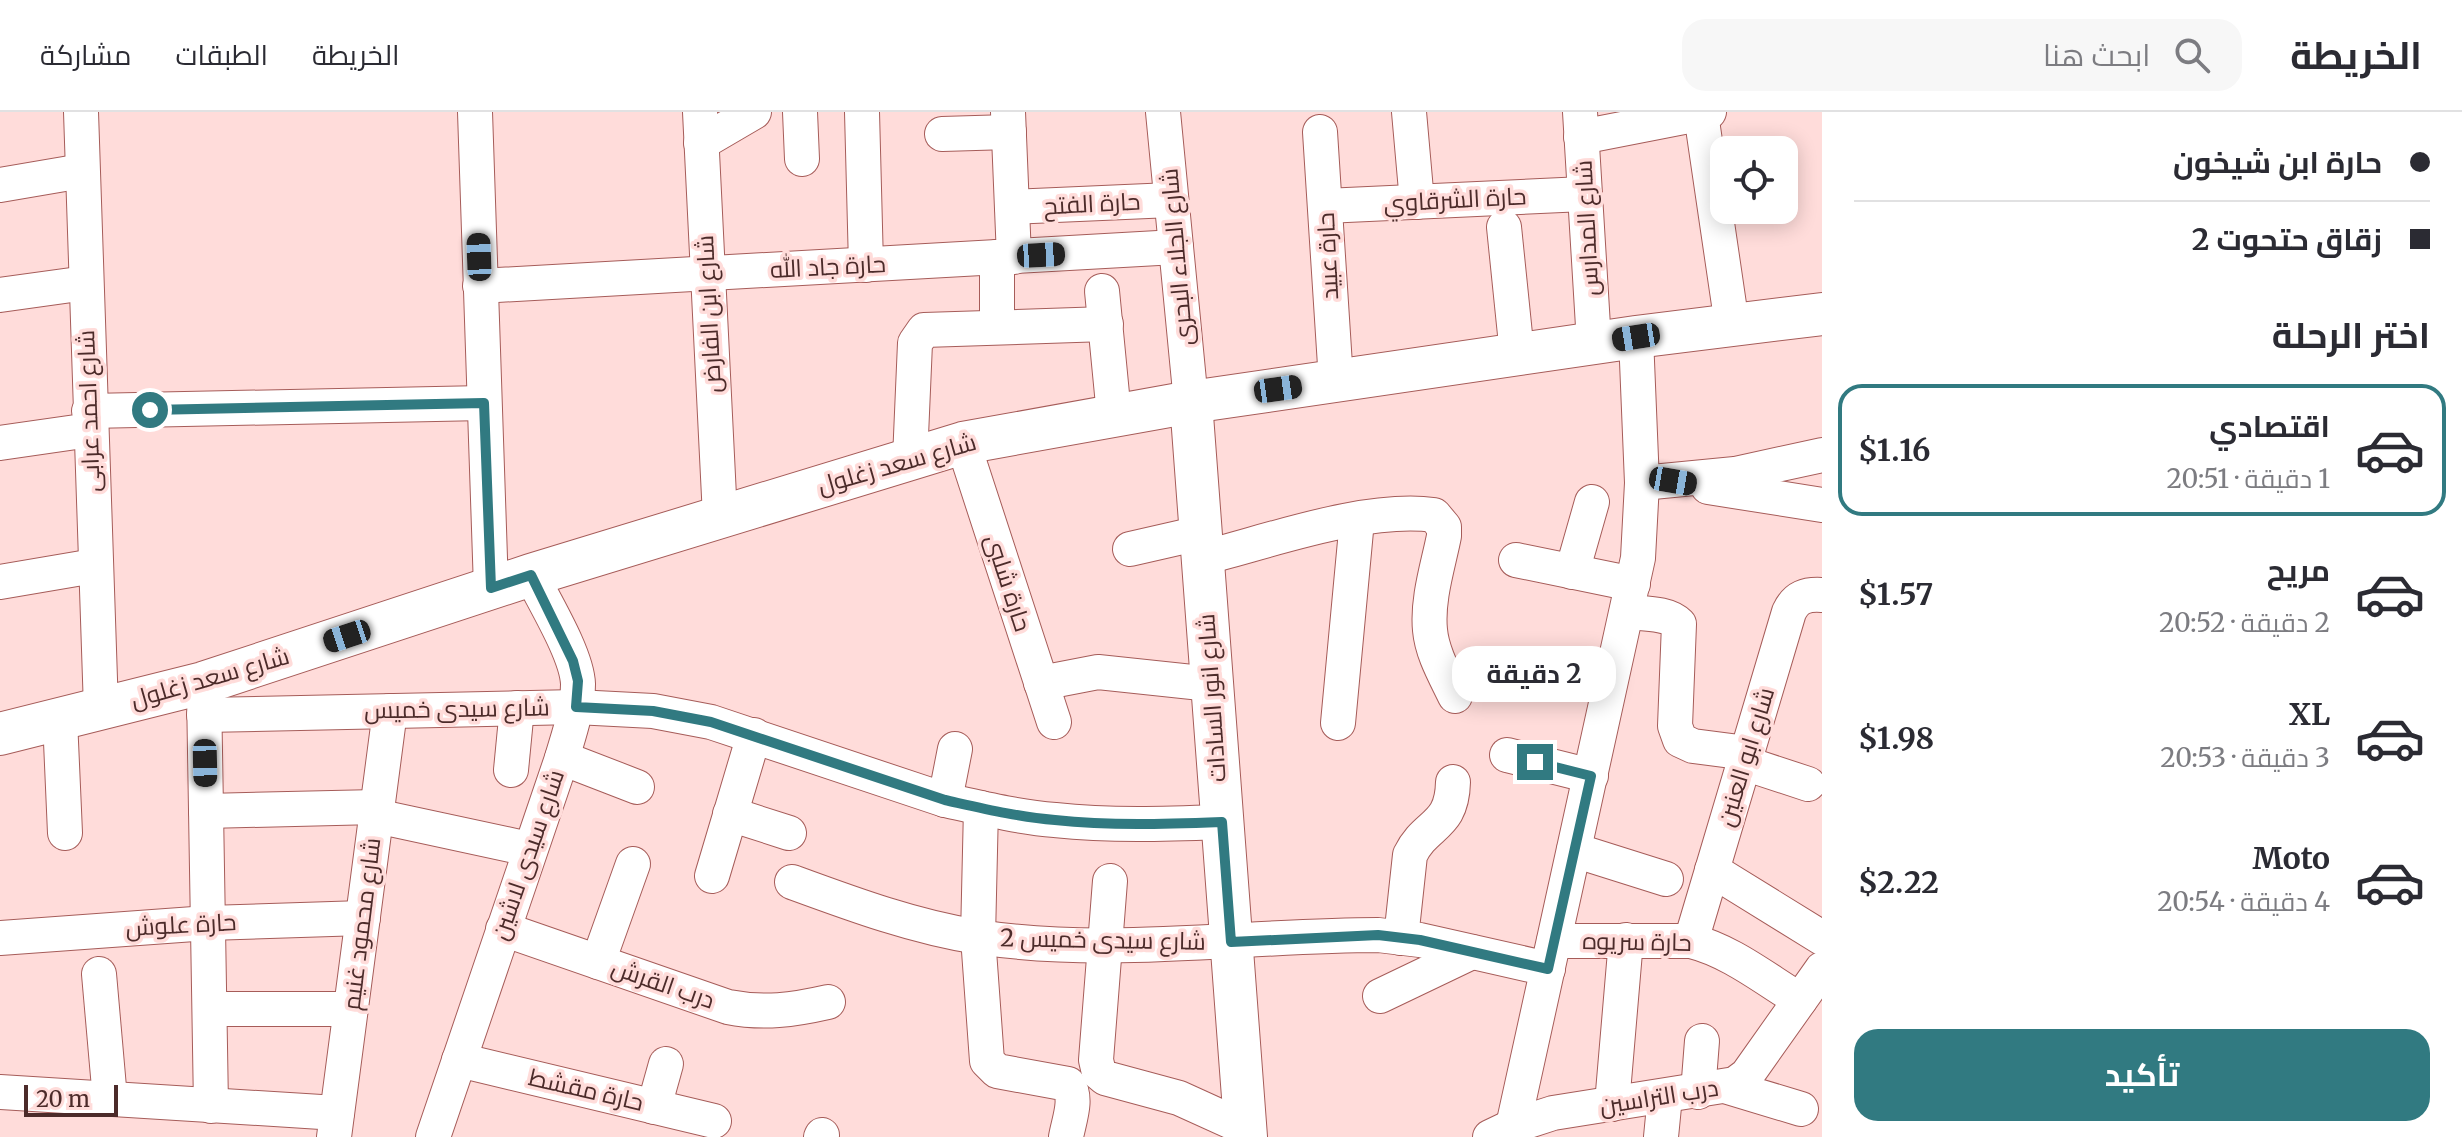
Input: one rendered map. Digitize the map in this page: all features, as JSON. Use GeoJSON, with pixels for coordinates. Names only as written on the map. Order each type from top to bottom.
{"type":"FeatureCollection","features":[{"type":"Feature","properties":{"kind":"street","name":"شارع احمد عرابى"},"geometry":{"type":"LineString","coordinates":[[81,112],[101,709]]}},
{"type":"Feature","properties":{"kind":"street"},"geometry":{"type":"LineString","coordinates":[[475,112],[491,588]]}},
{"type":"Feature","properties":{"kind":"street"},"geometry":{"type":"LineString","coordinates":[[700,128],[754,112]]}},
{"type":"Feature","properties":{"kind":"street"},"geometry":{"type":"LineString","coordinates":[[800,112],[802,159]]}},
{"type":"Feature","properties":{"kind":"street"},"geometry":{"type":"LineString","coordinates":[[862,112],[866,265]]}},
{"type":"Feature","properties":{"kind":"street","name":"شارع الجلاء البحرى"},"geometry":{"type":"LineString","coordinates":[[1163,112],[1191,402]]}},
{"type":"Feature","properties":{"kind":"street"},"geometry":{"type":"LineString","coordinates":[[1409,112],[1417,202]]}},
{"type":"Feature","properties":{"kind":"street"},"geometry":{"type":"LineString","coordinates":[[1580,125],[1705,113],[1732,325]]}},
{"type":"Feature","properties":{"kind":"street"},"geometry":{"type":"LineString","coordinates":[[942,134],[1008,122],[1012,207],[997,327]]}},
{"type":"Feature","properties":{"kind":"street","name":"شارع المدارس"},"geometry":{"type":"LineString","coordinates":[[1580,125],[1594,343]]}},
{"type":"Feature","properties":{"kind":"street","name":"شارع ابن الفارض"},"geometry":{"type":"LineString","coordinates":[[700,128],[720,517]]}},
{"type":"Feature","properties":{"kind":"street","name":"حارة عبيد"},"geometry":{"type":"LineString","coordinates":[[1320,132],[1336,381]]}},
{"type":"Feature","properties":{"kind":"street"},"geometry":{"type":"LineString","coordinates":[[0,185],[82,171]]}},
{"type":"Feature","properties":{"kind":"street","name":"حارة الشرقاوي"},"geometry":{"type":"LineString","coordinates":[[1325,206],[1584,194]]}},
{"type":"Feature","properties":{"kind":"street","name":"حارة الفتح"},"geometry":{"type":"LineString","coordinates":[[1012,207],[1171,200]]}},
{"type":"Feature","properties":{"kind":"street"},"geometry":{"type":"LineString","coordinates":[[1504,227],[1517,354]]}},
{"type":"Feature","properties":{"kind":"street","name":"حارة جاد الله"},"geometry":{"type":"LineString","coordinates":[[480,286],[1176,247]]}},
{"type":"Feature","properties":{"kind":"street"},"geometry":{"type":"LineString","coordinates":[[0,295],[86,283]]}},
{"type":"Feature","properties":{"kind":"street"},"geometry":{"type":"LineString","coordinates":[[1102,291],[1114,415]]}},
{"type":"Feature","properties":{"kind":"street","name":"شارع سعد زغلول"},"geometry":{"type":"LineString","coordinates":[[0,734],[101,709],[204,699],[491,588],[963,443],[1191,402],[1636,337],[1822,314]]}},
{"type":"Feature","properties":{"kind":"street"},"geometry":{"type":"LineString","coordinates":[[910,459],[916,337],[930,329],[1106,324]]}},
{"type":"Feature","properties":{"kind":"street"},"geometry":{"type":"LineString","coordinates":[[1496,1134],[1551,955],[1639,545],[1657,482],[1636,337]]}},
{"type":"Feature","properties":{"kind":"street","name":"شارع انور السادات"},"geometry":{"type":"LineString","coordinates":[[1191,402],[1246,1132]]}},
{"type":"Feature","properties":{"kind":"street"},"geometry":{"type":"LineString","coordinates":[[0,443],[90,421],[484,403]]}},
{"type":"Feature","properties":{"kind":"street","name":"حارة شلبى"},"geometry":{"type":"LineString","coordinates":[[963,443],[1054,722]]}},
{"type":"Feature","properties":{"kind":"street"},"geometry":{"type":"LineString","coordinates":[[1657,482],[1735,474],[1822,455]]}},
{"type":"Feature","properties":{"kind":"street"},"geometry":{"type":"LineString","coordinates":[[1657,482],[1822,505]]}},
{"type":"Feature","properties":{"kind":"street"},"geometry":{"type":"LineString","coordinates":[[1572,572],[1592,502]]}},
{"type":"Feature","properties":{"kind":"street"},"geometry":{"type":"LineString","coordinates":[[1130,549],[1201,546],[1357,520],[1434,515],[1444,527],[1444,536],[1432,591],[1430,633],[1437,658],[1455,696]]}},
{"type":"Feature","properties":{"kind":"street"},"geometry":{"type":"LineString","coordinates":[[1338,723],[1357,520]]}},
{"type":"Feature","properties":{"kind":"street"},"geometry":{"type":"LineString","coordinates":[[1516,560],[1572,572],[1674,618],[1679,624],[1675,726],[1680,740],[1745,758],[1808,784]]}},
{"type":"Feature","properties":{"kind":"street"},"geometry":{"type":"LineString","coordinates":[[0,582],[94,566]]}},
{"type":"Feature","properties":{"kind":"street","name":"شارع سيدى لاشين"},"geometry":{"type":"LineString","coordinates":[[433,1137],[562,758],[576,707],[578,681],[573,661],[531,575]]}},
{"type":"Feature","properties":{"kind":"street","name":"شارع ابو العنين"},"geometry":{"type":"LineString","coordinates":[[1691,941],[1793,604],[1809,594],[1822,595]]}},
{"type":"Feature","properties":{"kind":"street"},"geometry":{"type":"LineString","coordinates":[[1041,683],[1098,672],[1211,684]]}},
{"type":"Feature","properties":{"kind":"street"},"geometry":{"type":"LineString","coordinates":[[204,699],[211,1106]]}},
{"type":"Feature","properties":{"kind":"street","name":"شارع سيدى خميس"},"geometry":{"type":"LineString","coordinates":[[204,699],[390,711],[576,707],[653,711],[711,722],[945,800],[981,808],[1054,820],[1134,824],[1222,822]]}},
{"type":"Feature","properties":{"kind":"street"},"geometry":{"type":"LineString","coordinates":[[511,770],[517,708]]}},
{"type":"Feature","properties":{"kind":"street","name":"شارع محمود غنيم"},"geometry":{"type":"LineString","coordinates":[[336,1125],[390,711]]}},
{"type":"Feature","properties":{"kind":"street"},"geometry":{"type":"LineString","coordinates":[[60,719],[65,833]]}},
{"type":"Feature","properties":{"kind":"street"},"geometry":{"type":"LineString","coordinates":[[712,876],[754,735]]}},
{"type":"Feature","properties":{"kind":"street"},"geometry":{"type":"LineString","coordinates":[[945,800],[955,749]]}},
{"type":"Feature","properties":{"kind":"street"},"geometry":{"type":"LineString","coordinates":[[1507,755],[1591,776]]}},
{"type":"Feature","properties":{"kind":"street"},"geometry":{"type":"LineString","coordinates":[[562,758],[637,787]]}},
{"type":"Feature","properties":{"kind":"street"},"geometry":{"type":"LineString","coordinates":[[1401,938],[1410,855],[1416,843],[1444,820],[1450,808],[1453,782]]}},
{"type":"Feature","properties":{"kind":"street"},"geometry":{"type":"LineString","coordinates":[[981,808],[978,937],[987,1061],[997,1071],[1068,1084],[1073,1099],[1066,1137]]}},
{"type":"Feature","properties":{"kind":"street"},"geometry":{"type":"LineString","coordinates":[[206,811],[377,812],[529,849]]}},
{"type":"Feature","properties":{"kind":"street"},"geometry":{"type":"LineString","coordinates":[[730,814],[789,833]]}},
{"type":"Feature","properties":{"kind":"street"},"geometry":{"type":"LineString","coordinates":[[1574,850],[1666,879]]}},
{"type":"Feature","properties":{"kind":"street"},"geometry":{"type":"LineString","coordinates":[[598,962],[633,864]]}},
{"type":"Feature","properties":{"kind":"street"},"geometry":{"type":"LineString","coordinates":[[1712,870],[1822,938]]}},
{"type":"Feature","properties":{"kind":"street"},"geometry":{"type":"LineString","coordinates":[[1110,881],[1096,1060],[1099,1073],[1111,1080],[1179,1098],[1246,1132]]}},
{"type":"Feature","properties":{"kind":"street","name":"شارع سيدى خميس 2"},"geometry":{"type":"LineString","coordinates":[[792,882],[886,914],[978,937],[1019,942],[1106,946],[1344,935],[1401,938]]}},
{"type":"Feature","properties":{"kind":"street","name":"حارة علوش"},"geometry":{"type":"LineString","coordinates":[[0,938],[208,923],[363,918]]}},
{"type":"Feature","properties":{"kind":"street","name":"درب القرش"},"geometry":{"type":"LineString","coordinates":[[503,929],[710,1001],[747,1010],[786,1011],[828,1002]]}},
{"type":"Feature","properties":{"kind":"street","name":"حارة سريوه"},"geometry":{"type":"LineString","coordinates":[[1401,938],[1472,952],[1551,955],[1626,940],[1691,941],[1727,954],[1800,1000]]}},
{"type":"Feature","properties":{"kind":"street"},"geometry":{"type":"LineString","coordinates":[[1612,1104],[1626,940]]}},
{"type":"Feature","properties":{"kind":"street"},"geometry":{"type":"LineString","coordinates":[[1380,996],[1472,952]]}},
{"type":"Feature","properties":{"kind":"street","name":"درب التراسين"},"geometry":{"type":"LineString","coordinates":[[1496,1134],[1550,1125],[1612,1104],[1713,1089],[1747,1075],[1822,969]]}},
{"type":"Feature","properties":{"kind":"street"},"geometry":{"type":"LineString","coordinates":[[99,974],[110,1099]]}},
{"type":"Feature","properties":{"kind":"street"},"geometry":{"type":"LineString","coordinates":[[210,1009],[351,1009]]}},
{"type":"Feature","properties":{"kind":"street"},"geometry":{"type":"LineString","coordinates":[[1702,1041],[1713,1089],[1801,1109]]}},
{"type":"Feature","properties":{"kind":"street","name":"حارة مقشط"},"geometry":{"type":"LineString","coordinates":[[459,1060],[714,1121]]}},
{"type":"Feature","properties":{"kind":"street"},"geometry":{"type":"LineString","coordinates":[[654,1107],[666,1064]]}},
{"type":"Feature","properties":{"kind":"street"},"geometry":{"type":"LineString","coordinates":[[0,1092],[211,1106],[336,1125]]}},
{"type":"Feature","properties":{"kind":"street"},"geometry":{"type":"LineString","coordinates":[[1661,1137],[1665,1096]]}},
{"type":"Feature","properties":{"kind":"route"},"geometry":{"type":"LineString","coordinates":[[150,410],[484,403],[491,588],[531,575],[573,661],[578,681],[576,707],[653,711],[711,722],[945,800],[981,808],[1054,820],[1134,824],[1222,822],[1231,942],[1378,935],[1420,940],[1548,969],[1591,776],[1535,762]]}}]}
